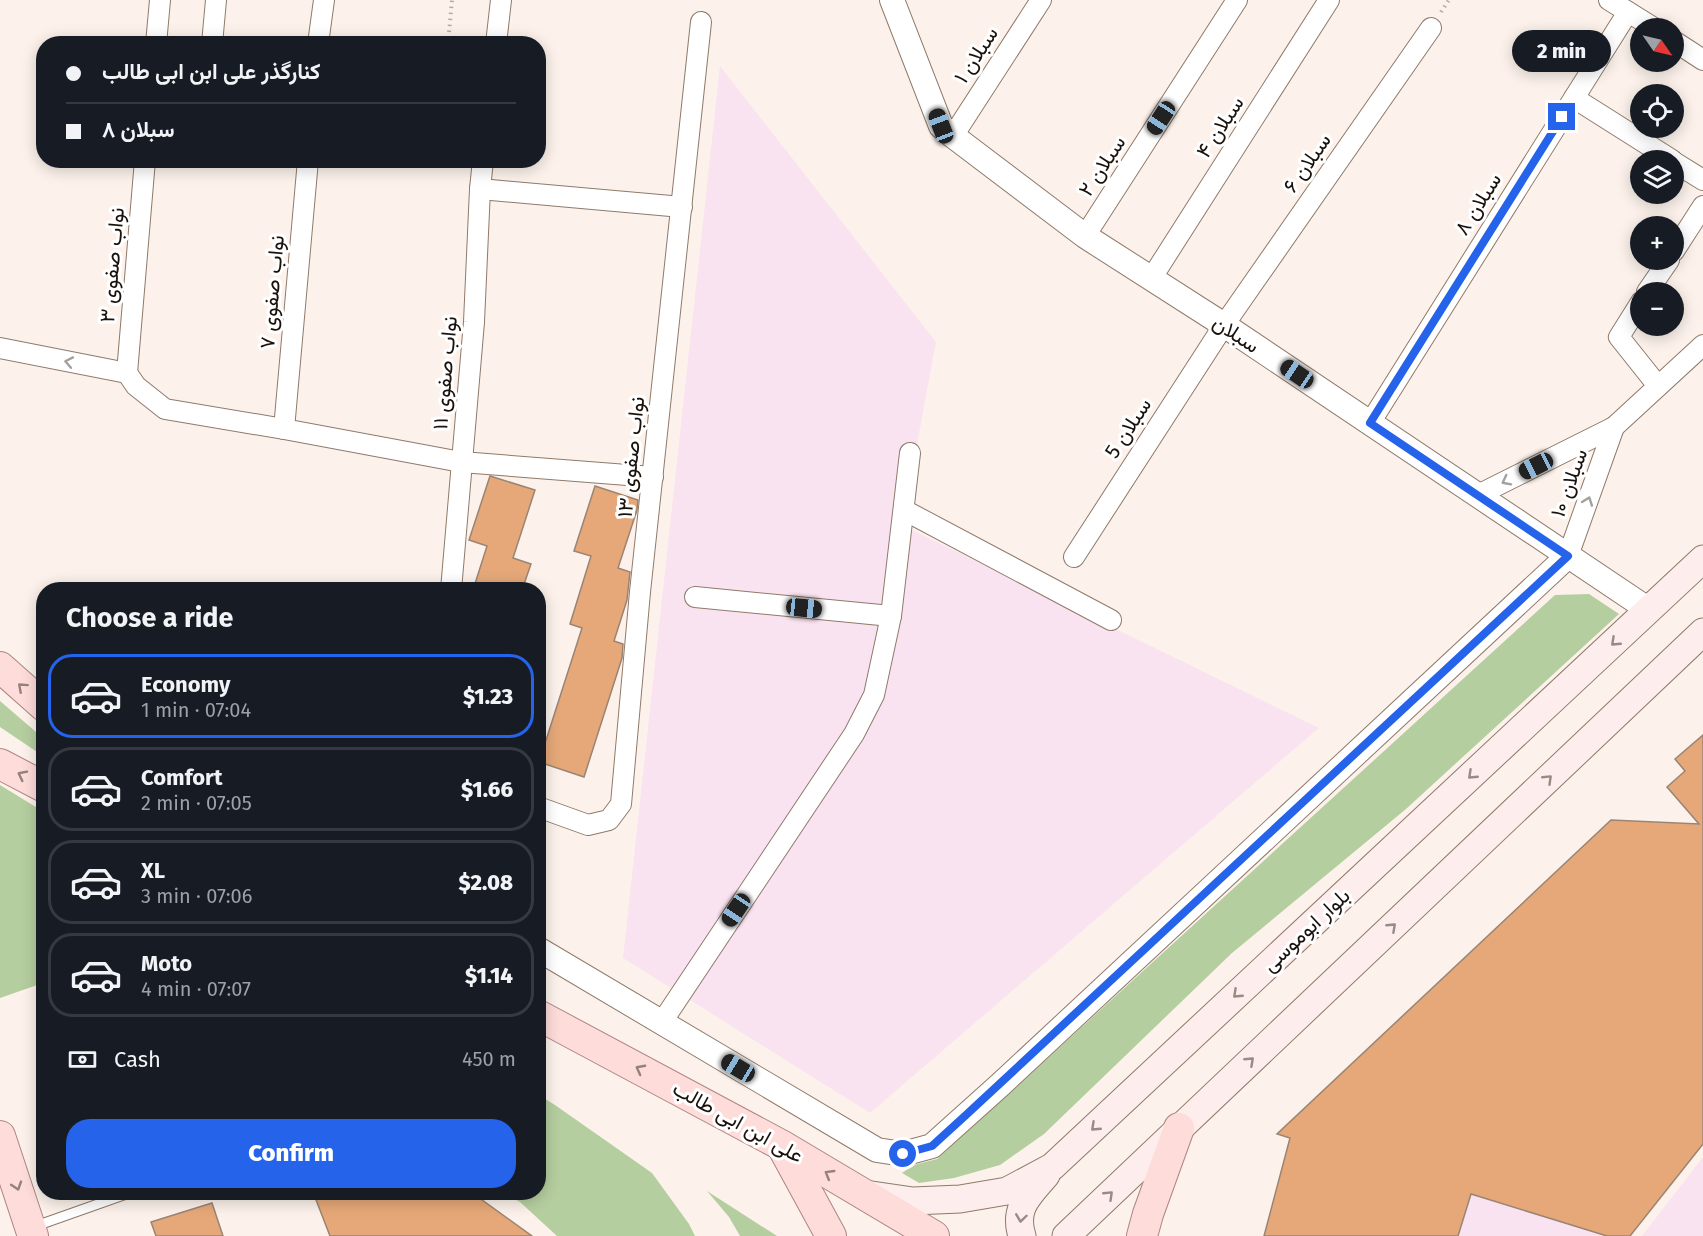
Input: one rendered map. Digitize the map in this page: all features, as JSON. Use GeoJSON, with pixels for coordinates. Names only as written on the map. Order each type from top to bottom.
{"type":"FeatureCollection","features":[{"type":"Feature","properties":{"kind":"main road","name":"بلوار ابوموسی"},"geometry":{"type":"LineString","coordinates":[[864,1194],[913,1201],[960,1199],[1007,1191],[1052,1167],[1703,559]]}},
{"type":"Feature","properties":{"kind":"main road"},"geometry":{"type":"LineString","coordinates":[[1066,1236],[1703,632]]}},
{"type":"Feature","properties":{"kind":"main road"},"geometry":{"type":"LineString","coordinates":[[0,668],[36,699]]}},
{"type":"Feature","properties":{"kind":"main road"},"geometry":{"type":"LineString","coordinates":[[0,764],[36,782]]}},
{"type":"Feature","properties":{"kind":"main road","name":"علی ابن ابی طالب"},"geometry":{"type":"LineString","coordinates":[[546,1019],[782,1145],[934,1236]]}},
{"type":"Feature","properties":{"kind":"main road"},"geometry":{"type":"LineString","coordinates":[[1142,1236],[1179,1128]]}},
{"type":"Feature","properties":{"kind":"main road"},"geometry":{"type":"LineString","coordinates":[[0,1136],[32,1232]]}},
{"type":"Feature","properties":{"kind":"main road"},"geometry":{"type":"LineString","coordinates":[[782,1145],[831,1236]]}},
{"type":"Feature","properties":{"kind":"main road"},"geometry":{"type":"LineString","coordinates":[[1022,1236],[1019,1215],[1027,1197],[1052,1167]]}},
{"type":"Feature","properties":{"kind":"street"},"geometry":{"type":"LineString","coordinates":[[157,36],[160,0]]}},
{"type":"Feature","properties":{"kind":"street"},"geometry":{"type":"LineString","coordinates":[[213,36],[216,0]]}},
{"type":"Feature","properties":{"kind":"street"},"geometry":{"type":"LineString","coordinates":[[319,36],[324,0]]}},
{"type":"Feature","properties":{"kind":"street"},"geometry":{"type":"LineString","coordinates":[[497,36],[501,0]]}},
{"type":"Feature","properties":{"kind":"street","name":"سبلان"},"geometry":{"type":"LineString","coordinates":[[892,0],[941,126],[953,136],[1085,236],[1224,325],[1649,610]]}},
{"type":"Feature","properties":{"kind":"street","name":"سبلان ۱"},"geometry":{"type":"LineString","coordinates":[[953,136],[1041,0]]}},
{"type":"Feature","properties":{"kind":"street","name":"سبلان ۲"},"geometry":{"type":"LineString","coordinates":[[1085,236],[1237,0]]}},
{"type":"Feature","properties":{"kind":"street","name":"سبلان ۴"},"geometry":{"type":"LineString","coordinates":[[1151,279],[1329,0]]}},
{"type":"Feature","properties":{"kind":"street"},"geometry":{"type":"LineString","coordinates":[[1610,0],[1638,18]]}},
{"type":"Feature","properties":{"kind":"street","name":"سبلان ۸"},"geometry":{"type":"LineString","coordinates":[[1370,423],[1628,12]]}},
{"type":"Feature","properties":{"kind":"street","name":"نواب صفوی ۱۳"},"geometry":{"type":"LineString","coordinates":[[546,810],[588,825],[609,820],[621,804],[640,592],[701,22]]}},
{"type":"Feature","properties":{"kind":"street","name":"سبلان ۶"},"geometry":{"type":"LineString","coordinates":[[1224,325],[1431,28]]}},
{"type":"Feature","properties":{"kind":"street"},"geometry":{"type":"LineString","coordinates":[[1684,48],[1703,60]]}},
{"type":"Feature","properties":{"kind":"street"},"geometry":{"type":"LineString","coordinates":[[1574,98],[1656,150]]}},
{"type":"Feature","properties":{"kind":"street","name":"نواب صفوی ۳"},"geometry":{"type":"LineString","coordinates":[[127,373],[144,168]]}},
{"type":"Feature","properties":{"kind":"street","name":"نواب صفوی ۷"},"geometry":{"type":"LineString","coordinates":[[284,429],[307,168]]}},
{"type":"Feature","properties":{"kind":"street","name":"نواب صفوی ۱۱"},"geometry":{"type":"LineString","coordinates":[[452,582],[474,322],[482,168]]}},
{"type":"Feature","properties":{"kind":"street"},"geometry":{"type":"LineString","coordinates":[[1684,168],[1703,180]]}},
{"type":"Feature","properties":{"kind":"street"},"geometry":{"type":"LineString","coordinates":[[480,189],[682,207]]}},
{"type":"Feature","properties":{"kind":"street"},"geometry":{"type":"LineString","coordinates":[[1684,235],[1703,206]]}},
{"type":"Feature","properties":{"kind":"street"},"geometry":{"type":"LineString","coordinates":[[1630,319],[1618,337],[1658,386]]}},
{"type":"Feature","properties":{"kind":"street","name":"سبلان 5"},"geometry":{"type":"LineString","coordinates":[[1074,557],[1224,325]]}},
{"type":"Feature","properties":{"kind":"street","name":"سبلان ۱۰"},"geometry":{"type":"LineString","coordinates":[[1478,495],[1614,427],[1703,345]]}},
{"type":"Feature","properties":{"kind":"street"},"geometry":{"type":"LineString","coordinates":[[0,348],[127,373],[136,386],[165,409],[461,462],[652,477]]}},
{"type":"Feature","properties":{"kind":"street","name":"سبلان ۱۰"},"geometry":{"type":"LineString","coordinates":[[1568,556],[1614,427]]}},
{"type":"Feature","properties":{"kind":"street"},"geometry":{"type":"LineString","coordinates":[[662,1022],[854,734],[874,696],[891,616],[910,453]]}},
{"type":"Feature","properties":{"kind":"street"},"geometry":{"type":"LineString","coordinates":[[903,510],[1112,620]]}},
{"type":"Feature","properties":{"kind":"street"},"geometry":{"type":"LineString","coordinates":[[546,955],[877,1150],[903,1154],[932,1146],[1568,556]]}},
{"type":"Feature","properties":{"kind":"street"},"geometry":{"type":"LineString","coordinates":[[695,597],[891,616]]}},
{"type":"Feature","properties":{"kind":"lane"},"geometry":{"type":"LineString","coordinates":[[32,1232],[112,1200]]}},
{"type":"Feature","properties":{"kind":"path"},"geometry":{"type":"LineString","coordinates":[[449,36],[452,0]]}},
{"type":"Feature","properties":{"kind":"shaded area"},"geometry":{"type":"Polygon","coordinates":[[[720,66],[936,342],[902,525],[1319,728],[870,1113],[623,958],[720,66]]]}},
{"type":"Feature","properties":{"kind":"shaded area"},"geometry":{"type":"Polygon","coordinates":[[[1299,1136],[1611,1236],[1264,1236],[1299,1136]]]}},
{"type":"Feature","properties":{"kind":"shaded area"},"geometry":{"type":"Polygon","coordinates":[[[1703,1157],[1703,1236],[1642,1236],[1703,1157]]]}},
{"type":"Feature","properties":{"kind":"green space"},"geometry":{"type":"Polygon","coordinates":[[[1589,594],[1619,614],[1406,809],[1232,953],[1044,1134],[1000,1165],[954,1178],[919,1183],[902,1173],[914,1165],[937,1159],[1555,595],[1589,594]]]}},
{"type":"Feature","properties":{"kind":"green space"},"geometry":{"type":"Polygon","coordinates":[[[0,701],[36,732],[36,751],[0,727],[0,701]]]}},
{"type":"Feature","properties":{"kind":"green space"},"geometry":{"type":"Polygon","coordinates":[[[0,785],[36,807],[36,985],[0,998],[0,785]]]}},
{"type":"Feature","properties":{"kind":"green space"},"geometry":{"type":"Polygon","coordinates":[[[546,1099],[652,1173],[689,1224],[695,1236],[557,1236],[516,1200],[546,1200],[546,1099]]]}},
{"type":"Feature","properties":{"kind":"green space"},"geometry":{"type":"Polygon","coordinates":[[[707,1191],[777,1236],[740,1236],[729,1217],[707,1191]]]}},
{"type":"Feature","properties":{"kind":"building"},"geometry":{"type":"Polygon","coordinates":[[[490,476],[535,490],[513,558],[531,564],[525,582],[476,582],[487,546],[469,540],[490,476]]]}},
{"type":"Feature","properties":{"kind":"building"},"geometry":{"type":"Polygon","coordinates":[[[595,486],[638,500],[637,510],[618,568],[630,572],[627,600],[614,641],[623,644],[622,658],[584,777],[546,764],[546,740],[582,628],[570,624],[591,556],[574,551],[595,486]]]}},
{"type":"Feature","properties":{"kind":"building"},"geometry":{"type":"Polygon","coordinates":[[[1703,735],[1703,1144],[1630,1236],[1607,1236],[1471,1194],[1458,1236],[1264,1236],[1290,1138],[1277,1134],[1611,820],[1699,824],[1667,787],[1685,771],[1675,759],[1703,735]]]}},
{"type":"Feature","properties":{"kind":"building"},"geometry":{"type":"Polygon","coordinates":[[[316,1200],[482,1200],[532,1236],[330,1236],[316,1200]]]}},
{"type":"Feature","properties":{"kind":"building"},"geometry":{"type":"Polygon","coordinates":[[[212,1203],[223,1236],[156,1236],[151,1222],[212,1203]]]}},
{"type":"Feature","properties":{"kind":"route"},"geometry":{"type":"LineString","coordinates":[[903,1154],[932,1146],[1568,556],[1370,423],[1562,117]]}}]}
